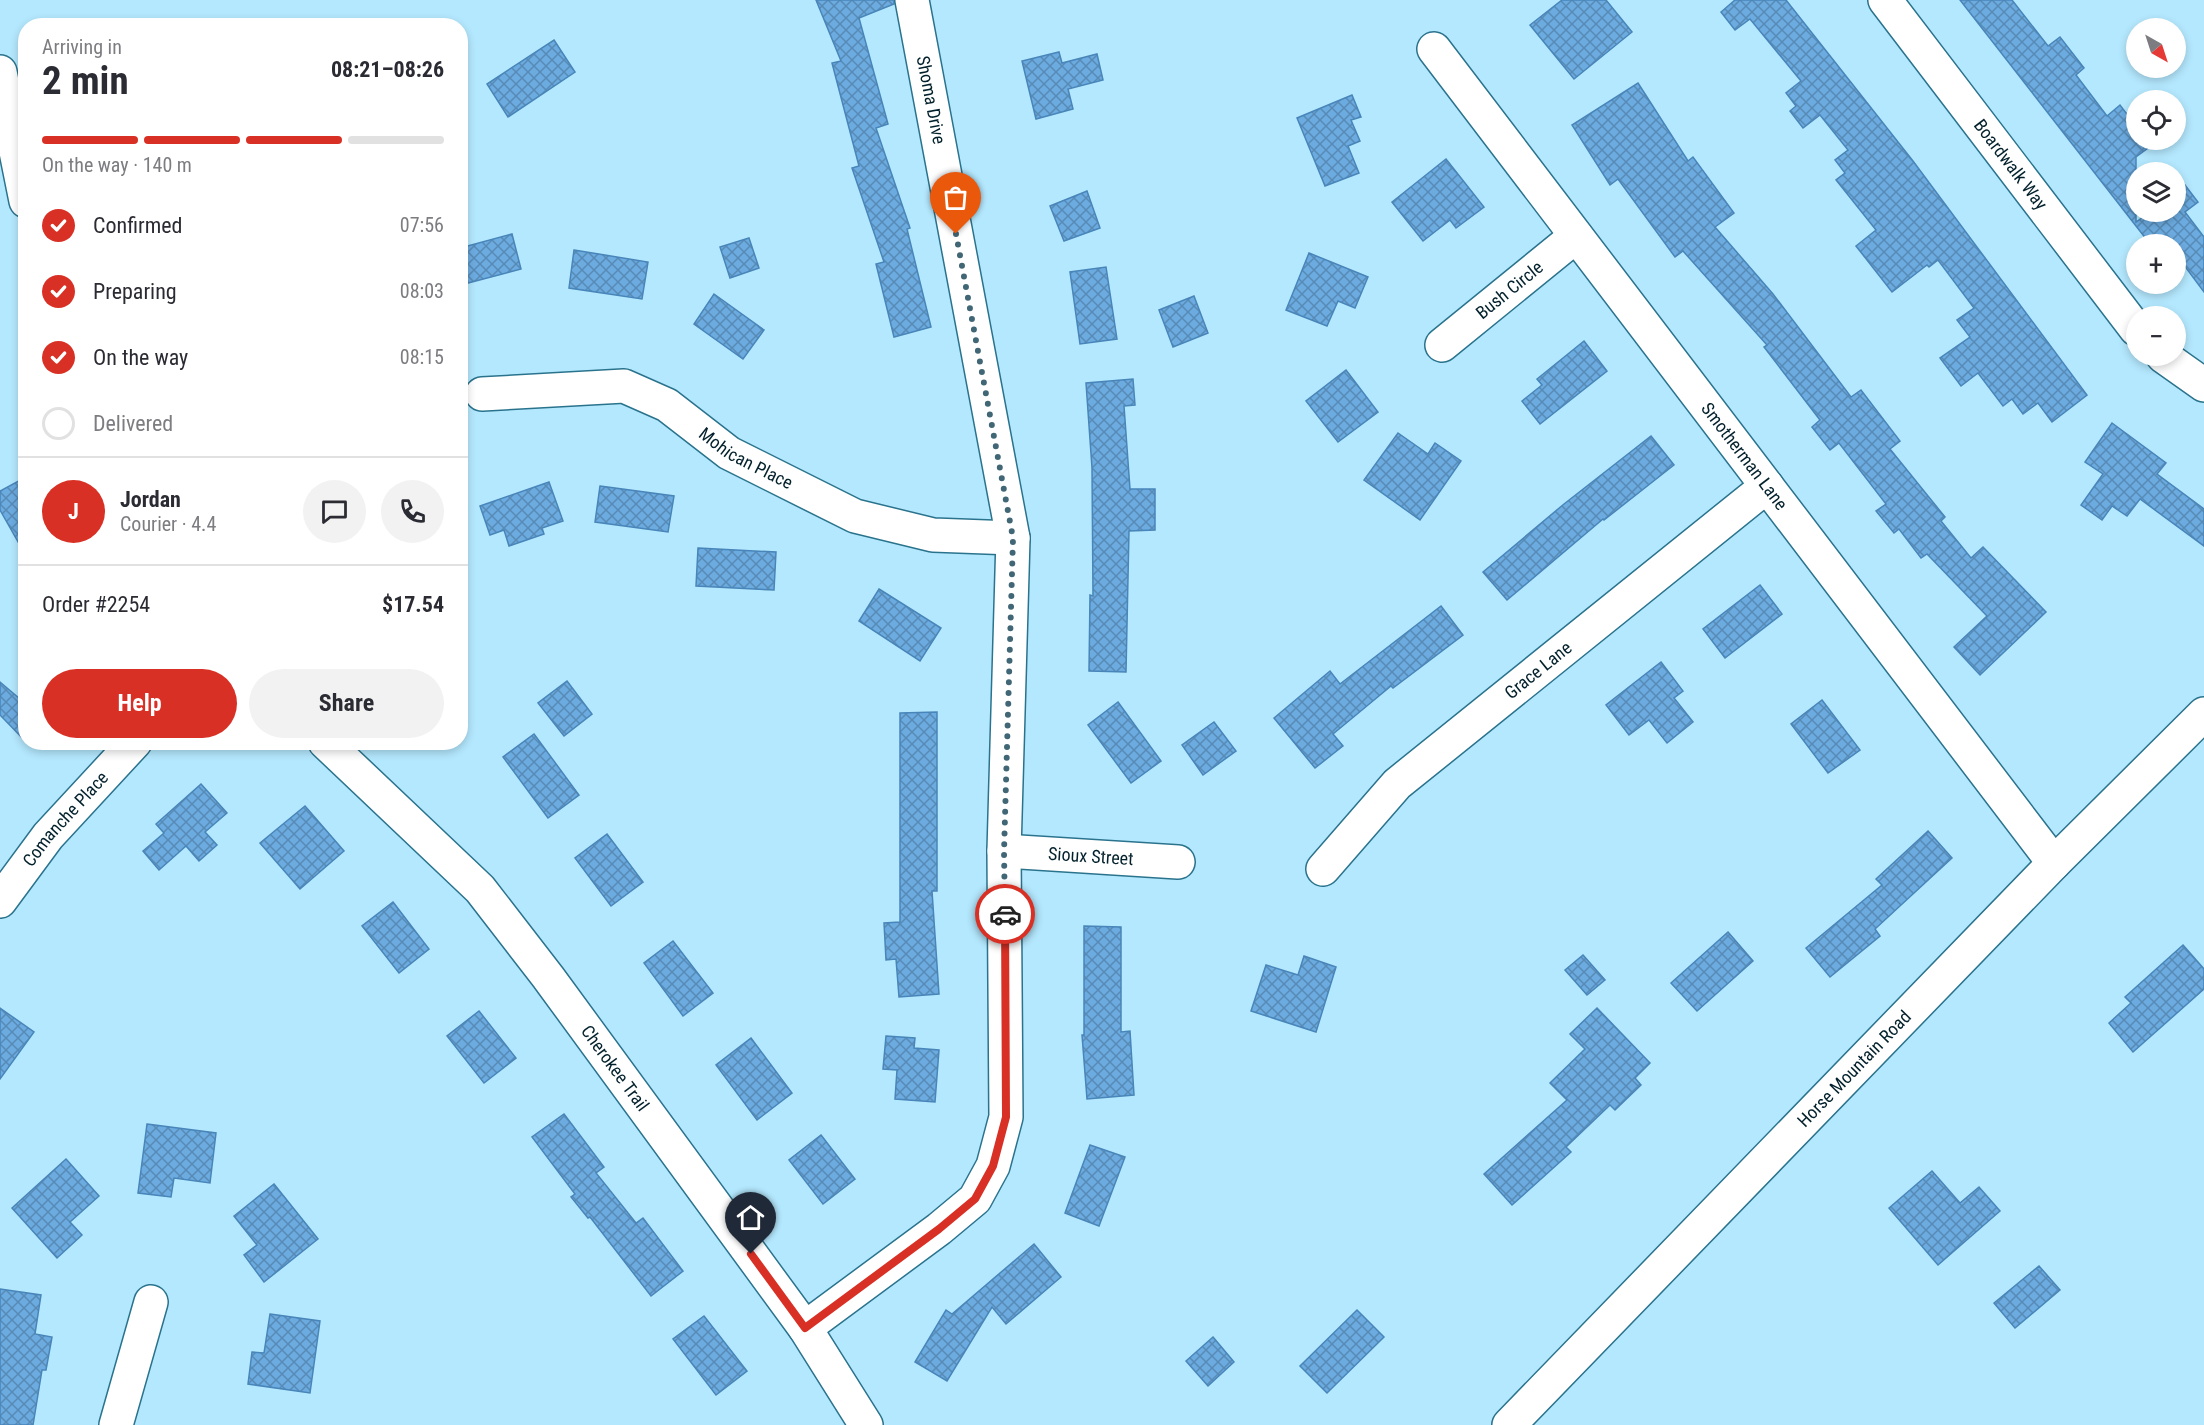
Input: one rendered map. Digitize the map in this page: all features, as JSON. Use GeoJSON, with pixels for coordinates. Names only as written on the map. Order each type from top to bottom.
{"type":"FeatureCollection","features":[{"type":"Feature","properties":{"kind":"street","name":"Shoma Drive"},"geometry":{"type":"LineString","coordinates":[[805,1328],[939,1229],[975,1199],[993,1166],[1006,1117],[1004,852],[1013,538],[912,0]]}},
{"type":"Feature","properties":{"kind":"street","name":"Boardwalk Way"},"geometry":{"type":"LineString","coordinates":[[1885,0],[2126,316]]}},
{"type":"Feature","properties":{"kind":"street","name":"Smotherman Lane"},"geometry":{"type":"LineString","coordinates":[[1434,50],[2054,863]]}},
{"type":"Feature","properties":{"kind":"street"},"geometry":{"type":"LineString","coordinates":[[0,72],[18,161]]}},
{"type":"Feature","properties":{"kind":"street","name":"Bush Circle"},"geometry":{"type":"LineString","coordinates":[[1442,345],[1576,236]]}},
{"type":"Feature","properties":{"kind":"street"},"geometry":{"type":"LineString","coordinates":[[2177,366],[2204,385]]}},
{"type":"Feature","properties":{"kind":"street","name":"Mohican Place"},"geometry":{"type":"LineString","coordinates":[[482,394],[624,386],[667,405],[729,453],[855,516],[933,535],[1013,538]]}},
{"type":"Feature","properties":{"kind":"street","name":"Grace Lane"},"geometry":{"type":"LineString","coordinates":[[1323,869],[1397,784],[1767,486]]}},
{"type":"Feature","properties":{"kind":"street","name":"Horse Mountain Road"},"geometry":{"type":"LineString","coordinates":[[1509,1425],[2054,863],[2204,714]]}},
{"type":"Feature","properties":{"kind":"street","name":"Comanche Place"},"geometry":{"type":"LineString","coordinates":[[0,901],[48,836],[128,750]]}},
{"type":"Feature","properties":{"kind":"street","name":"Cherokee Trail"},"geometry":{"type":"LineString","coordinates":[[333,750],[480,889],[555,986],[805,1328],[866,1425]]}},
{"type":"Feature","properties":{"kind":"street","name":"Sioux Street"},"geometry":{"type":"LineString","coordinates":[[1004,852],[1178,862]]}},
{"type":"Feature","properties":{"kind":"street"},"geometry":{"type":"LineString","coordinates":[[116,1425],[151,1302]]}},
{"type":"Feature","properties":{"kind":"building"},"geometry":{"type":"Polygon","coordinates":[[[816,0],[894,0],[894,4],[859,18],[888,124],[876,128],[910,228],[907,229],[931,327],[894,337],[876,264],[884,262],[852,168],[859,166],[832,63],[841,61],[816,0]]]}},
{"type":"Feature","properties":{"kind":"building"},"geometry":{"type":"Polygon","coordinates":[[[1562,0],[1606,0],[1632,32],[1574,79],[1530,25],[1562,0]]]}},
{"type":"Feature","properties":{"kind":"building"},"geometry":{"type":"Polygon","coordinates":[[[1735,0],[1786,0],[1913,161],[2087,395],[2052,422],[2038,403],[2023,414],[2012,399],[2003,406],[1978,373],[1961,386],[1940,358],[1970,337],[1957,320],[1974,308],[1938,260],[1929,267],[1927,265],[1892,292],[1856,246],[1876,230],[1836,180],[1845,173],[1835,160],[1848,150],[1820,115],[1803,128],[1790,111],[1796,106],[1786,93],[1801,81],[1750,19],[1735,30],[1721,12],[1735,0]]]}},
{"type":"Feature","properties":{"kind":"building"},"geometry":{"type":"Polygon","coordinates":[[[1960,0],[2012,0],[2048,46],[2060,37],[2084,68],[2076,75],[2107,116],[2120,105],[2126,113],[2126,150],[2145,150],[2136,157],[2136,162],[2126,162],[2126,213],[1960,0]]]}},
{"type":"Feature","properties":{"kind":"building"},"geometry":{"type":"Polygon","coordinates":[[[554,40],[575,72],[508,117],[487,84],[554,40]]]}},
{"type":"Feature","properties":{"kind":"building"},"geometry":{"type":"Polygon","coordinates":[[[1059,52],[1062,63],[1097,54],[1103,80],[1068,89],[1073,109],[1036,119],[1022,61],[1059,52]]]}},
{"type":"Feature","properties":{"kind":"building"},"geometry":{"type":"Polygon","coordinates":[[[1638,83],[1688,161],[1693,157],[1734,213],[1715,227],[1773,294],[1851,397],[1861,390],[1900,441],[1890,449],[1945,517],[1941,521],[1971,558],[1983,547],[2046,612],[1980,675],[1954,647],[1987,616],[1927,554],[1921,558],[1899,529],[1894,533],[1876,511],[1886,504],[1839,443],[1830,450],[1812,427],[1820,420],[1764,347],[1767,345],[1683,251],[1675,257],[1618,179],[1610,185],[1572,125],[1638,83]]]}},
{"type":"Feature","properties":{"kind":"building"},"geometry":{"type":"Polygon","coordinates":[[[1352,95],[1361,117],[1351,120],[1360,141],[1348,146],[1359,173],[1325,186],[1297,118],[1352,95]]]}},
{"type":"Feature","properties":{"kind":"building"},"geometry":{"type":"Polygon","coordinates":[[[1446,159],[1484,207],[1456,228],[1450,220],[1423,241],[1392,202],[1446,159]]]}},
{"type":"Feature","properties":{"kind":"building"},"geometry":{"type":"Polygon","coordinates":[[[2186,186],[2198,202],[2186,211],[2186,186]]]}},
{"type":"Feature","properties":{"kind":"building"},"geometry":{"type":"Polygon","coordinates":[[[1087,191],[1100,228],[1064,241],[1050,206],[1087,191]]]}},
{"type":"Feature","properties":{"kind":"building"},"geometry":{"type":"Polygon","coordinates":[[[2186,213],[2204,237],[2204,292],[2186,268],[2186,234],[2142,234],[2133,222],[2186,222],[2186,213]]]}},
{"type":"Feature","properties":{"kind":"building"},"geometry":{"type":"Polygon","coordinates":[[[512,234],[521,269],[468,283],[468,246],[512,234]]]}},
{"type":"Feature","properties":{"kind":"building"},"geometry":{"type":"Polygon","coordinates":[[[749,238],[759,268],[730,278],[720,247],[749,238]]]}},
{"type":"Feature","properties":{"kind":"building"},"geometry":{"type":"Polygon","coordinates":[[[574,250],[648,262],[642,299],[569,288],[574,250]]]}},
{"type":"Feature","properties":{"kind":"building"},"geometry":{"type":"Polygon","coordinates":[[[1309,253],[1368,277],[1355,308],[1338,301],[1327,326],[1286,310],[1309,253]]]}},
{"type":"Feature","properties":{"kind":"building"},"geometry":{"type":"Polygon","coordinates":[[[1106,267],[1117,339],[1080,344],[1070,272],[1106,267]]]}},
{"type":"Feature","properties":{"kind":"building"},"geometry":{"type":"Polygon","coordinates":[[[714,294],[764,330],[743,359],[694,324],[714,294]]]}},
{"type":"Feature","properties":{"kind":"building"},"geometry":{"type":"Polygon","coordinates":[[[1194,296],[1208,333],[1173,347],[1159,310],[1194,296]]]}},
{"type":"Feature","properties":{"kind":"building"},"geometry":{"type":"Polygon","coordinates":[[[1584,341],[1607,371],[1540,424],[1522,401],[1542,385],[1537,379],[1584,341]]]}},
{"type":"Feature","properties":{"kind":"building"},"geometry":{"type":"Polygon","coordinates":[[[1346,370],[1378,412],[1338,442],[1306,401],[1346,370]]]}},
{"type":"Feature","properties":{"kind":"building"},"geometry":{"type":"Polygon","coordinates":[[[1133,379],[1135,405],[1124,406],[1130,489],[1155,489],[1155,530],[1129,531],[1126,672],[1089,671],[1090,595],[1093,596],[1092,468],[1086,383],[1133,379]]]}},
{"type":"Feature","properties":{"kind":"building"},"geometry":{"type":"Polygon","coordinates":[[[2112,423],[2166,463],[2157,474],[2204,509],[2204,546],[2140,499],[2127,516],[2112,506],[2102,520],[2081,505],[2103,474],[2085,462],[2112,423]]]}},
{"type":"Feature","properties":{"kind":"building"},"geometry":{"type":"Polygon","coordinates":[[[1398,433],[1428,454],[1435,443],[1461,461],[1420,520],[1364,480],[1398,433]]]}},
{"type":"Feature","properties":{"kind":"building"},"geometry":{"type":"Polygon","coordinates":[[[1651,436],[1674,465],[1603,519],[1507,600],[1483,572],[1564,504],[1651,436]]]}},
{"type":"Feature","properties":{"kind":"building"},"geometry":{"type":"Polygon","coordinates":[[[18,481],[18,542],[0,510],[0,491],[18,481]]]}},
{"type":"Feature","properties":{"kind":"building"},"geometry":{"type":"Polygon","coordinates":[[[549,482],[563,521],[542,528],[544,534],[509,546],[504,530],[490,535],[480,506],[549,482]]]}},
{"type":"Feature","properties":{"kind":"building"},"geometry":{"type":"Polygon","coordinates":[[[600,486],[674,496],[668,532],[595,522],[600,486]]]}},
{"type":"Feature","properties":{"kind":"building"},"geometry":{"type":"Polygon","coordinates":[[[698,548],[776,552],[774,590],[696,586],[698,548]]]}},
{"type":"Feature","properties":{"kind":"building"},"geometry":{"type":"Polygon","coordinates":[[[1760,585],[1782,614],[1725,658],[1703,629],[1760,585]]]}},
{"type":"Feature","properties":{"kind":"building"},"geometry":{"type":"Polygon","coordinates":[[[879,589],[941,628],[920,661],[859,621],[879,589]]]}},
{"type":"Feature","properties":{"kind":"building"},"geometry":{"type":"Polygon","coordinates":[[[1441,606],[1463,635],[1393,688],[1391,686],[1333,734],[1343,746],[1315,768],[1274,718],[1330,671],[1340,684],[1441,606]]]}},
{"type":"Feature","properties":{"kind":"building"},"geometry":{"type":"Polygon","coordinates":[[[1661,662],[1683,691],[1674,698],[1693,722],[1667,743],[1649,720],[1629,735],[1606,705],[1661,662]]]}},
{"type":"Feature","properties":{"kind":"building"},"geometry":{"type":"Polygon","coordinates":[[[567,681],[592,714],[564,736],[538,703],[567,681]]]}},
{"type":"Feature","properties":{"kind":"building"},"geometry":{"type":"Polygon","coordinates":[[[0,682],[18,697],[18,734],[0,715],[0,682]]]}},
{"type":"Feature","properties":{"kind":"building"},"geometry":{"type":"Polygon","coordinates":[[[1822,700],[1860,750],[1828,773],[1791,724],[1822,700]]]}},
{"type":"Feature","properties":{"kind":"building"},"geometry":{"type":"Polygon","coordinates":[[[1118,702],[1161,761],[1131,783],[1088,725],[1118,702]]]}},
{"type":"Feature","properties":{"kind":"building"},"geometry":{"type":"Polygon","coordinates":[[[937,712],[937,891],[932,891],[939,994],[899,997],[896,959],[886,960],[884,923],[900,922],[900,713],[937,712]]]}},
{"type":"Feature","properties":{"kind":"building"},"geometry":{"type":"Polygon","coordinates":[[[1214,722],[1236,751],[1203,775],[1182,745],[1214,722]]]}},
{"type":"Feature","properties":{"kind":"building"},"geometry":{"type":"Polygon","coordinates":[[[534,734],[579,795],[548,818],[503,757],[534,734]]]}},
{"type":"Feature","properties":{"kind":"building"},"geometry":{"type":"Polygon","coordinates":[[[201,784],[227,813],[205,832],[217,845],[199,861],[186,846],[159,870],[143,851],[164,833],[156,824],[201,784]]]}},
{"type":"Feature","properties":{"kind":"building"},"geometry":{"type":"Polygon","coordinates":[[[305,806],[344,851],[300,889],[260,843],[305,806]]]}},
{"type":"Feature","properties":{"kind":"building"},"geometry":{"type":"Polygon","coordinates":[[[1928,831],[1952,858],[1875,929],[1880,936],[1830,977],[1806,948],[1882,885],[1876,879],[1928,831]]]}},
{"type":"Feature","properties":{"kind":"building"},"geometry":{"type":"Polygon","coordinates":[[[607,834],[643,882],[611,906],[575,858],[607,834]]]}},
{"type":"Feature","properties":{"kind":"building"},"geometry":{"type":"Polygon","coordinates":[[[393,902],[429,949],[399,973],[362,926],[393,902]]]}},
{"type":"Feature","properties":{"kind":"building"},"geometry":{"type":"Polygon","coordinates":[[[1084,926],[1121,927],[1121,1032],[1130,1031],[1134,1095],[1087,1099],[1082,1035],[1084,1035],[1084,926]]]}},
{"type":"Feature","properties":{"kind":"building"},"geometry":{"type":"Polygon","coordinates":[[[1728,932],[1753,961],[1697,1011],[1671,983],[1728,932]]]}},
{"type":"Feature","properties":{"kind":"building"},"geometry":{"type":"Polygon","coordinates":[[[673,941],[713,993],[683,1016],[644,963],[673,941]]]}},
{"type":"Feature","properties":{"kind":"building"},"geometry":{"type":"Polygon","coordinates":[[[2183,945],[2204,969],[2204,989],[2133,1052],[2109,1023],[2131,1003],[2125,997],[2183,945]]]}},
{"type":"Feature","properties":{"kind":"building"},"geometry":{"type":"Polygon","coordinates":[[[1583,955],[1605,980],[1587,995],[1565,970],[1583,955]]]}},
{"type":"Feature","properties":{"kind":"building"},"geometry":{"type":"Polygon","coordinates":[[[1304,956],[1336,967],[1316,1032],[1251,1011],[1266,965],[1298,975],[1304,956]]]}},
{"type":"Feature","properties":{"kind":"building"},"geometry":{"type":"Polygon","coordinates":[[[0,1008],[34,1032],[0,1079],[0,1008]]]}},
{"type":"Feature","properties":{"kind":"building"},"geometry":{"type":"Polygon","coordinates":[[[1597,1008],[1650,1063],[1635,1078],[1641,1085],[1615,1110],[1610,1105],[1566,1147],[1571,1152],[1512,1205],[1484,1174],[1567,1100],[1550,1083],[1585,1049],[1570,1034],[1597,1008]]]}},
{"type":"Feature","properties":{"kind":"building"},"geometry":{"type":"Polygon","coordinates":[[[479,1011],[516,1058],[484,1083],[447,1036],[479,1011]]]}},
{"type":"Feature","properties":{"kind":"building"},"geometry":{"type":"Polygon","coordinates":[[[886,1036],[915,1038],[914,1048],[939,1050],[935,1102],[895,1099],[897,1070],[883,1069],[886,1036]]]}},
{"type":"Feature","properties":{"kind":"building"},"geometry":{"type":"Polygon","coordinates":[[[751,1038],[792,1093],[757,1120],[716,1065],[751,1038]]]}},
{"type":"Feature","properties":{"kind":"building"},"geometry":{"type":"Polygon","coordinates":[[[564,1114],[604,1167],[596,1173],[636,1223],[643,1218],[683,1271],[651,1296],[590,1217],[588,1218],[571,1197],[575,1194],[532,1137],[564,1114]]]}},
{"type":"Feature","properties":{"kind":"building"},"geometry":{"type":"Polygon","coordinates":[[[147,1124],[216,1133],[210,1183],[174,1178],[171,1197],[138,1193],[147,1124]]]}},
{"type":"Feature","properties":{"kind":"building"},"geometry":{"type":"Polygon","coordinates":[[[821,1135],[855,1179],[823,1204],[789,1160],[821,1135]]]}},
{"type":"Feature","properties":{"kind":"building"},"geometry":{"type":"Polygon","coordinates":[[[1090,1145],[1125,1157],[1099,1226],[1065,1213],[1090,1145]]]}},
{"type":"Feature","properties":{"kind":"building"},"geometry":{"type":"Polygon","coordinates":[[[66,1159],[99,1196],[70,1222],[82,1235],[57,1258],[12,1208],[66,1159]]]}},
{"type":"Feature","properties":{"kind":"building"},"geometry":{"type":"Polygon","coordinates":[[[1932,1171],[1960,1203],[1979,1187],[2000,1211],[1938,1265],[1889,1208],[1932,1171]]]}},
{"type":"Feature","properties":{"kind":"building"},"geometry":{"type":"Polygon","coordinates":[[[274,1184],[318,1239],[264,1282],[244,1255],[257,1245],[234,1216],[274,1184]]]}},
{"type":"Feature","properties":{"kind":"building"},"geometry":{"type":"Polygon","coordinates":[[[1034,1244],[1061,1277],[1006,1324],[992,1307],[947,1381],[915,1362],[946,1310],[952,1314],[1034,1244]]]}},
{"type":"Feature","properties":{"kind":"building"},"geometry":{"type":"Polygon","coordinates":[[[2039,1266],[2060,1290],[2015,1328],[1994,1303],[2039,1266]]]}},
{"type":"Feature","properties":{"kind":"building"},"geometry":{"type":"Polygon","coordinates":[[[0,1289],[41,1295],[35,1334],[52,1337],[46,1370],[42,1370],[33,1425],[0,1425],[0,1289]]]}},
{"type":"Feature","properties":{"kind":"building"},"geometry":{"type":"Polygon","coordinates":[[[1357,1310],[1384,1337],[1327,1393],[1300,1366],[1357,1310]]]}},
{"type":"Feature","properties":{"kind":"building"},"geometry":{"type":"Polygon","coordinates":[[[270,1314],[320,1321],[310,1393],[248,1384],[252,1352],[264,1353],[270,1314]]]}},
{"type":"Feature","properties":{"kind":"building"},"geometry":{"type":"Polygon","coordinates":[[[704,1316],[747,1371],[716,1395],[673,1339],[704,1316]]]}},
{"type":"Feature","properties":{"kind":"building"},"geometry":{"type":"Polygon","coordinates":[[[1213,1337],[1234,1362],[1208,1386],[1186,1361],[1213,1337]]]}},
{"type":"Feature","properties":{"kind":"way so far"},"geometry":{"type":"LineString","coordinates":[[956,234],[1013,538],[1004,852],[1005,914]]}},
{"type":"Feature","properties":{"kind":"route"},"geometry":{"type":"LineString","coordinates":[[751,1254],[805,1328],[939,1229],[975,1199],[993,1166],[1006,1117],[1005,914]]}}]}
